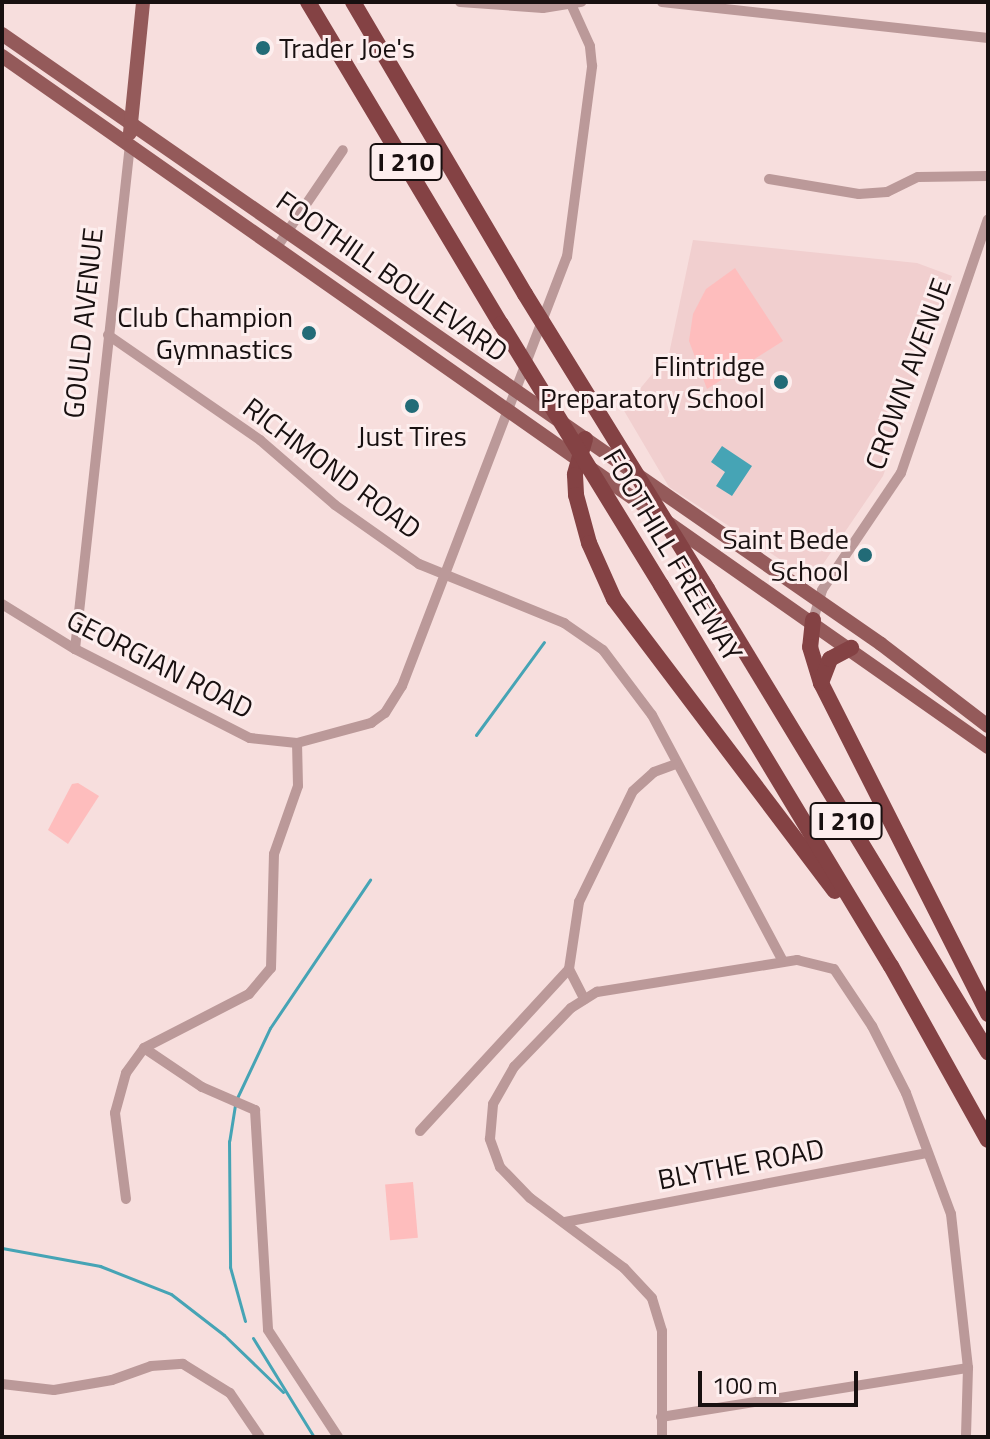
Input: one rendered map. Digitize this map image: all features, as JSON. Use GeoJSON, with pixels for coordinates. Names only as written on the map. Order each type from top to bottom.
{"type":"FeatureCollection","features":[{"type":"Feature","properties":{"kind":"highway","name":"FOOTHILL FREEWAY"},"geometry":{"type":"LineString","coordinates":[[308,2],[891,966],[988,1140]]}},
{"type":"Feature","properties":{"kind":"highway","name":"FOOTHILL FREEWAY"},"geometry":{"type":"LineString","coordinates":[[353,2],[525,294],[988,1052]]}},
{"type":"Feature","properties":{"kind":"highway"},"geometry":{"type":"LineString","coordinates":[[585,439],[578,461],[582,520],[614,599],[891,966]]}},
{"type":"Feature","properties":{"kind":"highway"},"geometry":{"type":"LineString","coordinates":[[813,620],[810,647],[821,683],[988,1014]]}},
{"type":"Feature","properties":{"kind":"highway"},"geometry":{"type":"LineString","coordinates":[[821,683],[830,659],[851,648]]}},
{"type":"Feature","properties":{"kind":"main road","name":"GOULD AVENUE"},"geometry":{"type":"LineString","coordinates":[[130,144],[143,2]]}},
{"type":"Feature","properties":{"kind":"main road","name":"FOOTHILL BOULEVARD"},"geometry":{"type":"LineString","coordinates":[[2,34],[514,393],[819,601],[988,726]]}},
{"type":"Feature","properties":{"kind":"main road","name":"FOOTHILL BOULEVARD"},"geometry":{"type":"LineString","coordinates":[[2,56],[507,412],[813,620],[988,747]]}},
{"type":"Feature","properties":{"kind":"street"},"geometry":{"type":"LineString","coordinates":[[460,2],[543,8],[575,3]]}},
{"type":"Feature","properties":{"kind":"street"},"geometry":{"type":"LineString","coordinates":[[662,2],[988,38]]}},
{"type":"Feature","properties":{"kind":"street","name":"GEORGIAN ROAD"},"geometry":{"type":"LineString","coordinates":[[2,604],[75,649],[231,732],[297,743],[371,723],[385,713],[402,686],[567,257],[575,217],[592,66],[590,46],[575,3]]}},
{"type":"Feature","properties":{"kind":"street","name":"GOULD AVENUE"},"geometry":{"type":"LineString","coordinates":[[75,649],[130,144]]}},
{"type":"Feature","properties":{"kind":"street"},"geometry":{"type":"LineString","coordinates":[[277,247],[343,150]]}},
{"type":"Feature","properties":{"kind":"street"},"geometry":{"type":"LineString","coordinates":[[769,179],[859,194],[887,192],[918,177],[988,176]]}},
{"type":"Feature","properties":{"kind":"street","name":"CROWN AVENUE"},"geometry":{"type":"LineString","coordinates":[[813,620],[819,601],[901,473],[988,219]]}},
{"type":"Feature","properties":{"kind":"street","name":"RICHMOND ROAD"},"geometry":{"type":"LineString","coordinates":[[108,335],[260,440],[335,505],[444,576],[582,633],[635,688],[783,961]]}},
{"type":"Feature","properties":{"kind":"street"},"geometry":{"type":"LineString","coordinates":[[126,1199],[115,1113],[126,1073],[144,1048],[249,994],[271,968],[274,854],[298,786],[297,743]]}},
{"type":"Feature","properties":{"kind":"street"},"geometry":{"type":"LineString","coordinates":[[420,1131],[569,969],[579,902],[633,791],[654,772],[676,764]]}},
{"type":"Feature","properties":{"kind":"street"},"geometry":{"type":"LineString","coordinates":[[662,1437],[662,1331],[652,1298],[624,1268],[530,1198],[500,1167],[490,1122],[500,1087],[514,1067],[584,999],[627,985],[783,961],[811,960],[834,969],[842,979],[893,1063],[951,1214],[968,1368],[966,1437]]}},
{"type":"Feature","properties":{"kind":"street"},"geometry":{"type":"LineString","coordinates":[[569,969],[584,999]]}},
{"type":"Feature","properties":{"kind":"street"},"geometry":{"type":"LineString","coordinates":[[144,1048],[202,1087],[253,1107],[259,1121],[258,1213],[268,1330],[338,1437]]}},
{"type":"Feature","properties":{"kind":"street","name":"BLYTHE ROAD"},"geometry":{"type":"LineString","coordinates":[[565,1222],[926,1153]]}},
{"type":"Feature","properties":{"kind":"street"},"geometry":{"type":"LineString","coordinates":[[2,1384],[54,1390],[112,1380],[151,1366],[183,1364],[230,1393],[260,1437]]}},
{"type":"Feature","properties":{"kind":"street"},"geometry":{"type":"LineString","coordinates":[[661,1417],[968,1368]]}},
{"type":"Feature","properties":{"kind":"shaded area","name":"Flintridge Preparatory School"},"geometry":{"type":"Polygon","coordinates":[[[693,240],[917,263],[952,276],[883,476],[819,570],[801,573],[669,487],[623,409],[669,354],[693,240]]]}},
{"type":"Feature","properties":{"kind":"shaded area"},"geometry":{"type":"Polygon","coordinates":[[[735,268],[783,341],[707,389],[689,341],[693,314],[706,289],[735,268]]]}},
{"type":"Feature","properties":{"kind":"shaded area"},"geometry":{"type":"Polygon","coordinates":[[[78,783],[99,796],[68,844],[48,830],[72,784],[78,783]]]}},
{"type":"Feature","properties":{"kind":"shaded area"},"geometry":{"type":"Polygon","coordinates":[[[413,1182],[418,1238],[390,1240],[385,1184],[413,1182]]]}},
{"type":"Feature","properties":{"kind":"water"},"geometry":{"type":"Polygon","coordinates":[[[722,446],[752,466],[732,496],[716,486],[725,472],[711,462],[722,446]]]}},
{"type":"Feature","properties":{"kind":"waterway"},"geometry":{"type":"LineString","coordinates":[[476,735],[544,642]]}},
{"type":"Feature","properties":{"kind":"waterway"},"geometry":{"type":"LineString","coordinates":[[237,1098],[270,1028],[370,880]]}},
{"type":"Feature","properties":{"kind":"waterway"},"geometry":{"type":"LineString","coordinates":[[235,1105],[229,1141],[230,1267],[245,1321]]}},
{"type":"Feature","properties":{"kind":"waterway"},"geometry":{"type":"LineString","coordinates":[[2,1248],[100,1266],[171,1294],[224,1335],[283,1392]]}},
{"type":"Feature","properties":{"kind":"waterway"},"geometry":{"type":"LineString","coordinates":[[253,1338],[314,1437]]}},
{"type":"Feature","properties":{"kind":"place","name":"Trader Joe's"},"geometry":{"type":"Point","coordinates":[263,48]}},
{"type":"Feature","properties":{"kind":"place","name":"Club Champion Gymnastics"},"geometry":{"type":"Point","coordinates":[309,333]}},
{"type":"Feature","properties":{"kind":"place","name":"Flintridge Preparatory School"},"geometry":{"type":"Point","coordinates":[781,382]}},
{"type":"Feature","properties":{"kind":"place","name":"Just Tires"},"geometry":{"type":"Point","coordinates":[412,406]}},
{"type":"Feature","properties":{"kind":"place","name":"Saint Bede School"},"geometry":{"type":"Point","coordinates":[865,555]}}]}
